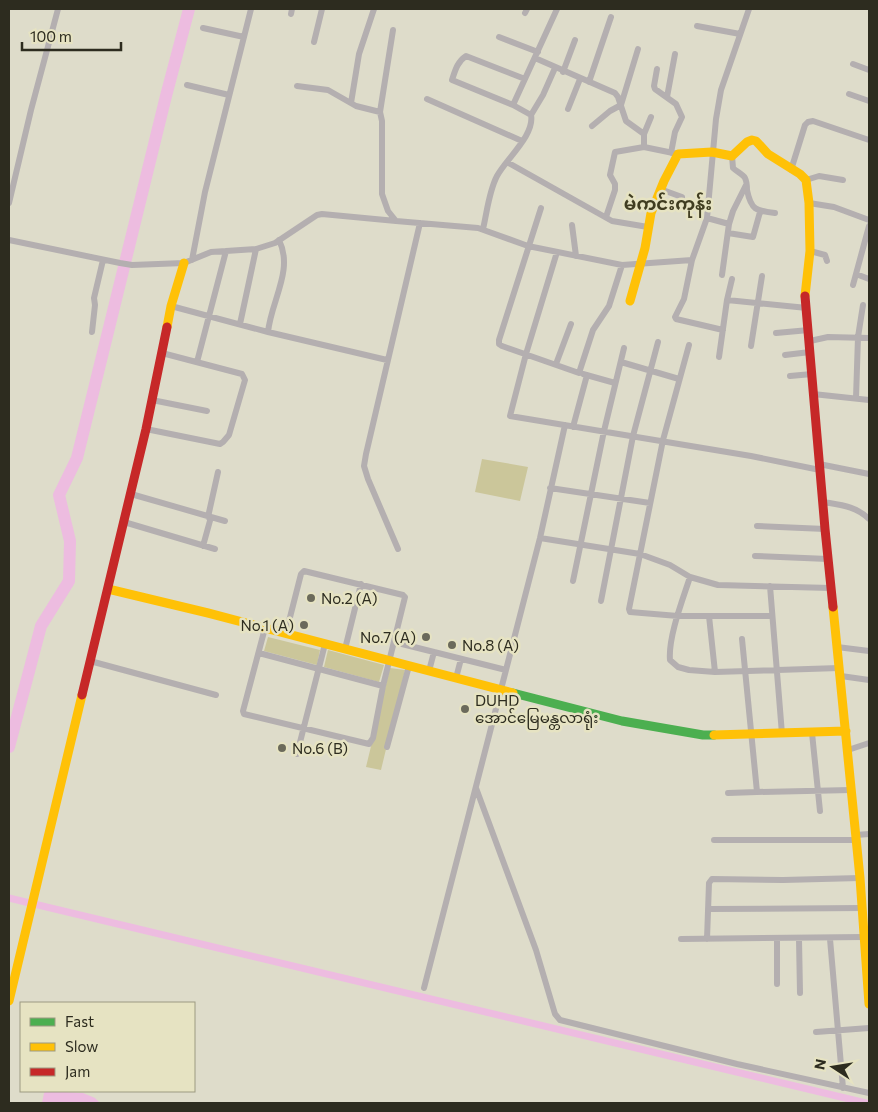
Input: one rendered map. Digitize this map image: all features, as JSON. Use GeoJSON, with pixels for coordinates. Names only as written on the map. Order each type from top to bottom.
{"type":"FeatureCollection","features":[{"type":"Feature","properties":{"kind":"street"},"geometry":{"type":"LineString","coordinates":[[9,204],[31,110],[58,9]]}},
{"type":"Feature","properties":{"kind":"street"},"geometry":{"type":"LineString","coordinates":[[9,1001],[131,494],[171,306],[188,262],[251,9]]}},
{"type":"Feature","properties":{"kind":"street"},"geometry":{"type":"LineString","coordinates":[[314,42],[320,9]]}},
{"type":"Feature","properties":{"kind":"street"},"geometry":{"type":"LineString","coordinates":[[351,103],[359,54],[374,9]]}},
{"type":"Feature","properties":{"kind":"street"},"geometry":{"type":"LineString","coordinates":[[513,105],[557,9]]}},
{"type":"Feature","properties":{"kind":"street"},"geometry":{"type":"LineString","coordinates":[[723,330],[676,318],[684,299],[692,260],[707,218],[712,152],[721,90],[749,9]]}},
{"type":"Feature","properties":{"kind":"street"},"geometry":{"type":"LineString","coordinates":[[589,82],[612,17]]}},
{"type":"Feature","properties":{"kind":"street"},"geometry":{"type":"LineString","coordinates":[[697,26],[740,34]]}},
{"type":"Feature","properties":{"kind":"street"},"geometry":{"type":"LineString","coordinates":[[202,28],[244,37]]}},
{"type":"Feature","properties":{"kind":"street"},"geometry":{"type":"LineString","coordinates":[[393,30],[380,112],[382,121],[382,194],[388,211],[396,221]]}},
{"type":"Feature","properties":{"kind":"street"},"geometry":{"type":"LineString","coordinates":[[500,37],[536,55],[555,68],[615,93],[626,121],[644,134]]}},
{"type":"Feature","properties":{"kind":"street"},"geometry":{"type":"LineString","coordinates":[[564,72],[575,40]]}},
{"type":"Feature","properties":{"kind":"street"},"geometry":{"type":"LineString","coordinates":[[592,126],[610,111],[621,105],[638,48]]}},
{"type":"Feature","properties":{"kind":"street"},"geometry":{"type":"LineString","coordinates":[[667,97],[675,54]]}},
{"type":"Feature","properties":{"kind":"street"},"geometry":{"type":"LineString","coordinates":[[526,79],[466,56],[457,66],[452,80],[513,105],[531,115]]}},
{"type":"Feature","properties":{"kind":"street"},"geometry":{"type":"LineString","coordinates":[[853,64],[869,70]]}},
{"type":"Feature","properties":{"kind":"street"},"geometry":{"type":"LineString","coordinates":[[483,229],[497,176],[530,127],[531,115],[543,95],[555,68]]}},
{"type":"Feature","properties":{"kind":"street"},"geometry":{"type":"LineString","coordinates":[[630,301],[641,262],[651,213],[674,154],[675,132],[682,117],[676,104],[655,89],[656,69]]}},
{"type":"Feature","properties":{"kind":"street"},"geometry":{"type":"LineString","coordinates":[[568,109],[580,79]]}},
{"type":"Feature","properties":{"kind":"street"},"geometry":{"type":"LineString","coordinates":[[187,85],[229,96]]}},
{"type":"Feature","properties":{"kind":"street"},"geometry":{"type":"LineString","coordinates":[[297,86],[328,90],[351,103],[380,112]]}},
{"type":"Feature","properties":{"kind":"street"},"geometry":{"type":"LineString","coordinates":[[849,94],[869,102]]}},
{"type":"Feature","properties":{"kind":"street"},"geometry":{"type":"LineString","coordinates":[[427,99],[522,141]]}},
{"type":"Feature","properties":{"kind":"street"},"geometry":{"type":"LineString","coordinates":[[644,147],[644,134],[651,117]]}},
{"type":"Feature","properties":{"kind":"street"},"geometry":{"type":"LineString","coordinates":[[788,168],[805,125],[808,122],[813,121],[869,140]]}},
{"type":"Feature","properties":{"kind":"street"},"geometry":{"type":"LineString","coordinates":[[732,156],[747,142],[756,141],[768,154],[800,174],[806,180],[809,203],[810,250],[805,291],[806,308],[825,529],[860,878],[869,1004]]}},
{"type":"Feature","properties":{"kind":"street"},"geometry":{"type":"LineString","coordinates":[[606,217],[616,190],[610,175],[614,153],[617,151],[644,147],[674,154],[712,152],[732,156]]}},
{"type":"Feature","properties":{"kind":"street"},"geometry":{"type":"LineString","coordinates":[[732,156],[733,168],[744,176],[753,208],[760,212],[775,213]]}},
{"type":"Feature","properties":{"kind":"street"},"geometry":{"type":"LineString","coordinates":[[508,162],[612,221],[648,227]]}},
{"type":"Feature","properties":{"kind":"street"},"geometry":{"type":"LineString","coordinates":[[806,180],[819,176],[843,180]]}},
{"type":"Feature","properties":{"kind":"street"},"geometry":{"type":"LineString","coordinates":[[722,275],[729,224],[733,210],[746,185]]}},
{"type":"Feature","properties":{"kind":"street"},"geometry":{"type":"LineString","coordinates":[[660,189],[682,197]]}},
{"type":"Feature","properties":{"kind":"street"},"geometry":{"type":"LineString","coordinates":[[809,203],[834,207],[869,220]]}},
{"type":"Feature","properties":{"kind":"street"},"geometry":{"type":"LineString","coordinates":[[541,208],[499,344],[579,373],[616,384]]}},
{"type":"Feature","properties":{"kind":"street"},"geometry":{"type":"LineString","coordinates":[[728,233],[753,237],[760,212]]}},
{"type":"Feature","properties":{"kind":"street"},"geometry":{"type":"LineString","coordinates":[[9,240],[132,265],[188,262],[206,253],[256,250],[280,240],[322,214],[483,229],[528,246],[622,264],[692,260]]}},
{"type":"Feature","properties":{"kind":"street"},"geometry":{"type":"LineString","coordinates":[[707,218],[729,224]]}},
{"type":"Feature","properties":{"kind":"street"},"geometry":{"type":"LineString","coordinates":[[398,549],[364,466],[420,223]]}},
{"type":"Feature","properties":{"kind":"street"},"geometry":{"type":"LineString","coordinates":[[572,225],[576,256]]}},
{"type":"Feature","properties":{"kind":"street"},"geometry":{"type":"LineString","coordinates":[[853,285],[869,226]]}},
{"type":"Feature","properties":{"kind":"street"},"geometry":{"type":"LineString","coordinates":[[268,332],[284,268],[285,257],[280,240]]}},
{"type":"Feature","properties":{"kind":"street"},"geometry":{"type":"LineString","coordinates":[[240,324],[256,250]]}},
{"type":"Feature","properties":{"kind":"street"},"geometry":{"type":"LineString","coordinates":[[810,250],[825,255],[827,261]]}},
{"type":"Feature","properties":{"kind":"street"},"geometry":{"type":"LineString","coordinates":[[196,362],[226,251]]}},
{"type":"Feature","properties":{"kind":"street"},"geometry":{"type":"LineString","coordinates":[[557,252],[526,354],[510,415],[573,427],[869,474]]}},
{"type":"Feature","properties":{"kind":"street"},"geometry":{"type":"LineString","coordinates":[[92,332],[94,298],[103,260]]}},
{"type":"Feature","properties":{"kind":"street"},"geometry":{"type":"LineString","coordinates":[[579,373],[593,330],[609,306],[622,264]]}},
{"type":"Feature","properties":{"kind":"street"},"geometry":{"type":"LineString","coordinates":[[856,274],[869,279]]}},
{"type":"Feature","properties":{"kind":"street"},"geometry":{"type":"LineString","coordinates":[[751,346],[762,276]]}},
{"type":"Feature","properties":{"kind":"street"},"geometry":{"type":"LineString","coordinates":[[720,357],[727,300],[732,279]]}},
{"type":"Feature","properties":{"kind":"street"},"geometry":{"type":"LineString","coordinates":[[727,300],[806,308]]}},
{"type":"Feature","properties":{"kind":"street"},"geometry":{"type":"LineString","coordinates":[[856,398],[858,337],[863,305]]}},
{"type":"Feature","properties":{"kind":"street"},"geometry":{"type":"LineString","coordinates":[[171,306],[268,332],[387,360]]}},
{"type":"Feature","properties":{"kind":"street"},"geometry":{"type":"LineString","coordinates":[[556,364],[571,324]]}},
{"type":"Feature","properties":{"kind":"street"},"geometry":{"type":"LineString","coordinates":[[776,333],[809,330]]}},
{"type":"Feature","properties":{"kind":"street"},"geometry":{"type":"LineString","coordinates":[[810,341],[828,337],[869,338]]}},
{"type":"Feature","properties":{"kind":"street"},"geometry":{"type":"LineString","coordinates":[[601,600],[633,436],[658,342]]}},
{"type":"Feature","properties":{"kind":"street"},"geometry":{"type":"LineString","coordinates":[[689,344],[663,440],[629,609],[630,612],[678,616],[772,616]]}},
{"type":"Feature","properties":{"kind":"street"},"geometry":{"type":"LineString","coordinates":[[573,581],[582,545],[604,431],[624,348]]}},
{"type":"Feature","properties":{"kind":"street"},"geometry":{"type":"LineString","coordinates":[[786,355],[810,352]]}},
{"type":"Feature","properties":{"kind":"street"},"geometry":{"type":"LineString","coordinates":[[146,429],[220,444],[226,439],[245,380],[242,374],[162,353]]}},
{"type":"Feature","properties":{"kind":"street"},"geometry":{"type":"LineString","coordinates":[[621,362],[679,379]]}},
{"type":"Feature","properties":{"kind":"street"},"geometry":{"type":"LineString","coordinates":[[790,376],[812,374]]}},
{"type":"Feature","properties":{"kind":"street"},"geometry":{"type":"LineString","coordinates":[[573,427],[587,375]]}},
{"type":"Feature","properties":{"kind":"street"},"geometry":{"type":"LineString","coordinates":[[813,394],[869,400]]}},
{"type":"Feature","properties":{"kind":"street"},"geometry":{"type":"LineString","coordinates":[[152,400],[207,410]]}},
{"type":"Feature","properties":{"kind":"street"},"geometry":{"type":"LineString","coordinates":[[424,988],[540,538],[565,425]]}},
{"type":"Feature","properties":{"kind":"street"},"geometry":{"type":"LineString","coordinates":[[203,546],[218,472]]}},
{"type":"Feature","properties":{"kind":"street"},"geometry":{"type":"LineString","coordinates":[[550,488],[650,503]]}},
{"type":"Feature","properties":{"kind":"street"},"geometry":{"type":"LineString","coordinates":[[131,494],[225,521]]}},
{"type":"Feature","properties":{"kind":"street"},"geometry":{"type":"LineString","coordinates":[[823,502],[852,508],[862,512],[869,519]]}},
{"type":"Feature","properties":{"kind":"street"},"geometry":{"type":"LineString","coordinates":[[124,522],[215,549]]}},
{"type":"Feature","properties":{"kind":"street"},"geometry":{"type":"LineString","coordinates":[[757,526],[825,529]]}},
{"type":"Feature","properties":{"kind":"street"},"geometry":{"type":"LineString","coordinates":[[540,538],[640,554],[670,565],[690,577],[721,585],[831,588]]}},
{"type":"Feature","properties":{"kind":"street"},"geometry":{"type":"LineString","coordinates":[[755,556],[828,559]]}},
{"type":"Feature","properties":{"kind":"street"},"geometry":{"type":"LineString","coordinates":[[265,628],[243,711],[244,714],[369,744],[373,738],[383,686],[405,597],[362,584],[304,571],[301,574],[286,633]]}},
{"type":"Feature","properties":{"kind":"street"},"geometry":{"type":"LineString","coordinates":[[690,577],[669,653],[670,660],[684,670],[715,672],[776,669],[840,672],[869,680]]}},
{"type":"Feature","properties":{"kind":"street"},"geometry":{"type":"LineString","coordinates":[[345,649],[362,584]]}},
{"type":"Feature","properties":{"kind":"street"},"geometry":{"type":"LineString","coordinates":[[770,586],[782,734]]}},
{"type":"Feature","properties":{"kind":"street"},"geometry":{"type":"LineString","coordinates":[[108,589],[286,633],[622,722],[697,735],[846,731]]}},
{"type":"Feature","properties":{"kind":"street"},"geometry":{"type":"LineString","coordinates":[[709,616],[715,672]]}},
{"type":"Feature","properties":{"kind":"street"},"geometry":{"type":"LineString","coordinates":[[742,639],[757,792]]}},
{"type":"Feature","properties":{"kind":"street"},"geometry":{"type":"LineString","coordinates":[[394,642],[506,670]]}},
{"type":"Feature","properties":{"kind":"street"},"geometry":{"type":"LineString","coordinates":[[297,754],[325,644]]}},
{"type":"Feature","properties":{"kind":"street"},"geometry":{"type":"LineString","coordinates":[[837,648],[869,651]]}},
{"type":"Feature","properties":{"kind":"street"},"geometry":{"type":"LineString","coordinates":[[429,671],[434,652]]}},
{"type":"Feature","properties":{"kind":"street"},"geometry":{"type":"LineString","coordinates":[[259,653],[383,686]]}},
{"type":"Feature","properties":{"kind":"street"},"geometry":{"type":"LineString","coordinates":[[456,678],[461,659]]}},
{"type":"Feature","properties":{"kind":"street"},"geometry":{"type":"LineString","coordinates":[[90,661],[216,695]]}},
{"type":"Feature","properties":{"kind":"street"},"geometry":{"type":"LineString","coordinates":[[386,747],[409,666]]}},
{"type":"Feature","properties":{"kind":"street"},"geometry":{"type":"LineString","coordinates":[[812,733],[820,811]]}},
{"type":"Feature","properties":{"kind":"street"},"geometry":{"type":"LineString","coordinates":[[848,750],[869,743]]}},
{"type":"Feature","properties":{"kind":"street"},"geometry":{"type":"LineString","coordinates":[[476,787],[536,950],[555,1014],[560,1020],[737,1064],[869,1093]]}},
{"type":"Feature","properties":{"kind":"street"},"geometry":{"type":"LineString","coordinates":[[728,793],[851,790]]}},
{"type":"Feature","properties":{"kind":"street"},"geometry":{"type":"LineString","coordinates":[[714,840],[856,838],[869,834]]}},
{"type":"Feature","properties":{"kind":"street"},"geometry":{"type":"LineString","coordinates":[[708,939],[709,883],[712,879],[860,878]]}},
{"type":"Feature","properties":{"kind":"street"},"geometry":{"type":"LineString","coordinates":[[708,909],[862,908]]}},
{"type":"Feature","properties":{"kind":"street"},"geometry":{"type":"LineString","coordinates":[[681,939],[864,937]]}},
{"type":"Feature","properties":{"kind":"street"},"geometry":{"type":"LineString","coordinates":[[830,938],[843,1088]]}},
{"type":"Feature","properties":{"kind":"street"},"geometry":{"type":"LineString","coordinates":[[777,939],[777,984]]}},
{"type":"Feature","properties":{"kind":"street"},"geometry":{"type":"LineString","coordinates":[[799,939],[800,993]]}},
{"type":"Feature","properties":{"kind":"street"},"geometry":{"type":"LineString","coordinates":[[816,1032],[869,1028]]}},
{"type":"Feature","properties":{"kind":"shaded area"},"geometry":{"type":"Polygon","coordinates":[[[482,459],[528,467],[520,501],[475,492],[482,459]]]}},
{"type":"Feature","properties":{"kind":"shaded area"},"geometry":{"type":"Polygon","coordinates":[[[268,637],[320,650],[317,665],[264,651],[268,637]]]}},
{"type":"Feature","properties":{"kind":"shaded area"},"geometry":{"type":"Polygon","coordinates":[[[328,650],[384,665],[379,682],[324,667],[328,650]]]}},
{"type":"Feature","properties":{"kind":"shaded area"},"geometry":{"type":"Polygon","coordinates":[[[390,668],[405,670],[381,770],[366,767],[390,668]]]}},
{"type":"Feature","properties":{"kind":"shaded area"},"geometry":{"type":"Polygon","coordinates":[[[44,1093],[83,1093],[95,1098],[100,1103],[42,1103],[44,1093]]]}},
{"type":"Feature","properties":{"kind":"waterway"},"geometry":{"type":"LineString","coordinates":[[9,747],[41,626],[69,581],[70,541],[59,495],[77,458],[189,9]]}},
{"type":"Feature","properties":{"kind":"waterway"},"geometry":{"type":"LineString","coordinates":[[9,898],[866,1103]]}},
{"type":"Feature","properties":{"kind":"traffic: fast"},"geometry":{"type":"LineString","coordinates":[[513,693],[622,721],[703,735],[714,735]]}},
{"type":"Feature","properties":{"kind":"traffic: slow"},"geometry":{"type":"LineString","coordinates":[[630,301],[645,248],[651,213],[678,154],[712,152],[732,156],[747,142],[752,140],[756,141],[768,154],[800,174],[806,180],[809,203],[810,251],[805,296]]}},
{"type":"Feature","properties":{"kind":"traffic: slow"},"geometry":{"type":"LineString","coordinates":[[167,327],[171,306],[184,263]]}},
{"type":"Feature","properties":{"kind":"traffic: slow"},"geometry":{"type":"LineString","coordinates":[[108,589],[208,613],[513,693]]}},
{"type":"Feature","properties":{"kind":"traffic: slow"},"geometry":{"type":"LineString","coordinates":[[833,607],[860,878],[869,1004]]}},
{"type":"Feature","properties":{"kind":"traffic: slow"},"geometry":{"type":"LineString","coordinates":[[9,1001],[82,695]]}},
{"type":"Feature","properties":{"kind":"traffic: slow"},"geometry":{"type":"LineString","coordinates":[[714,735],[846,731]]}},
{"type":"Feature","properties":{"kind":"traffic: jam"},"geometry":{"type":"LineString","coordinates":[[805,296],[833,607]]}},
{"type":"Feature","properties":{"kind":"traffic: jam"},"geometry":{"type":"LineString","coordinates":[[82,695],[146,429],[167,327]]}},
{"type":"Feature","properties":{"kind":"place","name":"No.2 (A)"},"geometry":{"type":"Point","coordinates":[311,598]}},
{"type":"Feature","properties":{"kind":"place","name":"No.1 (A)"},"geometry":{"type":"Point","coordinates":[304,625]}},
{"type":"Feature","properties":{"kind":"place","name":"No.7 (A)"},"geometry":{"type":"Point","coordinates":[426,637]}},
{"type":"Feature","properties":{"kind":"place","name":"No.8 (A)"},"geometry":{"type":"Point","coordinates":[452,645]}},
{"type":"Feature","properties":{"kind":"place","name":"DUHD အောင်မြေမန္တလာရုံး"},"geometry":{"type":"Point","coordinates":[465,709]}},
{"type":"Feature","properties":{"kind":"place","name":"No.6 (B)"},"geometry":{"type":"Point","coordinates":[282,748]}},
{"type":"Feature","properties":{"kind":"district","name":"မဲကင်းကုန်း"},"geometry":{"type":"Point","coordinates":[668,203]}}]}
